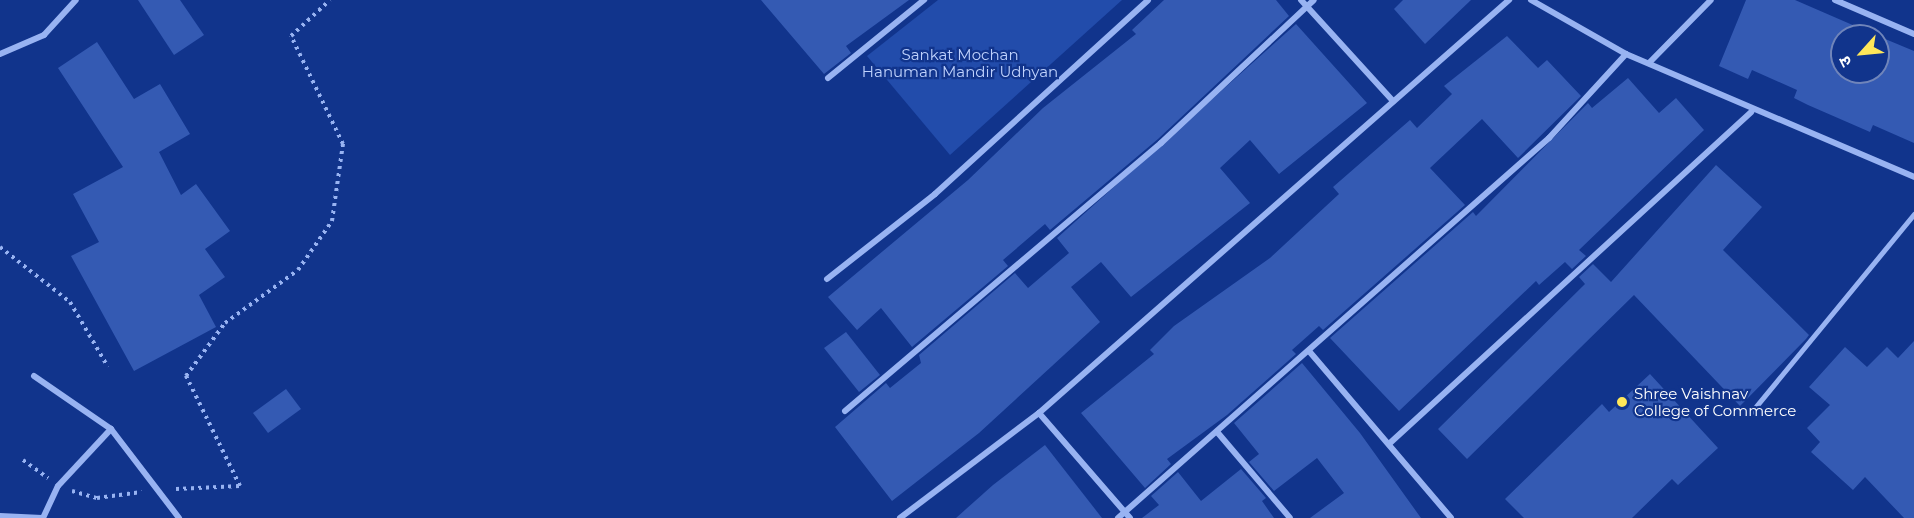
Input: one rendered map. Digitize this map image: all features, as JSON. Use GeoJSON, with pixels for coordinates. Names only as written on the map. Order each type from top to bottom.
{"type":"FeatureCollection","features":[{"type":"Feature","properties":{"kind":"street"},"geometry":{"type":"LineString","coordinates":[[0,54],[44,36],[76,0]]}},
{"type":"Feature","properties":{"kind":"street"},"geometry":{"type":"LineString","coordinates":[[828,78],[924,0]]}},
{"type":"Feature","properties":{"kind":"street"},"geometry":{"type":"LineString","coordinates":[[1301,0],[1393,101]]}},
{"type":"Feature","properties":{"kind":"street"},"geometry":{"type":"LineString","coordinates":[[845,411],[1161,143],[1314,0]]}},
{"type":"Feature","properties":{"kind":"street"},"geometry":{"type":"LineString","coordinates":[[900,518],[1039,413],[1509,0]]}},
{"type":"Feature","properties":{"kind":"street"},"geometry":{"type":"LineString","coordinates":[[1531,0],[1626,54],[1751,112],[1914,177]]}},
{"type":"Feature","properties":{"kind":"street"},"geometry":{"type":"LineString","coordinates":[[1648,63],[1711,0]]}},
{"type":"Feature","properties":{"kind":"street"},"geometry":{"type":"LineString","coordinates":[[1835,0],[1914,34]]}},
{"type":"Feature","properties":{"kind":"street"},"geometry":{"type":"LineString","coordinates":[[827,279],[935,194],[1146,1]]}},
{"type":"Feature","properties":{"kind":"street"},"geometry":{"type":"LineString","coordinates":[[1118,518],[1127,515],[1549,138],[1626,54]]}},
{"type":"Feature","properties":{"kind":"street"},"geometry":{"type":"LineString","coordinates":[[1390,443],[1751,112]]}},
{"type":"Feature","properties":{"kind":"street"},"geometry":{"type":"LineString","coordinates":[[1309,351],[1390,443],[1450,518]]}},
{"type":"Feature","properties":{"kind":"street"},"geometry":{"type":"LineString","coordinates":[[34,376],[111,429],[161,490],[179,518]]}},
{"type":"Feature","properties":{"kind":"street"},"geometry":{"type":"LineString","coordinates":[[1039,413],[1127,515]]}},
{"type":"Feature","properties":{"kind":"street"},"geometry":{"type":"LineString","coordinates":[[0,516],[28,513],[43,518],[58,486],[111,429]]}},
{"type":"Feature","properties":{"kind":"street"},"geometry":{"type":"LineString","coordinates":[[1218,433],[1290,518]]}},
{"type":"Feature","properties":{"kind":"lane"},"geometry":{"type":"LineString","coordinates":[[1749,415],[1914,214]]}},
{"type":"Feature","properties":{"kind":"path"},"geometry":{"type":"LineString","coordinates":[[23,460],[58,486],[97,498],[161,490],[240,486],[186,376],[225,323],[298,270],[332,221],[343,144],[291,36],[330,0]]}},
{"type":"Feature","properties":{"kind":"path"},"geometry":{"type":"LineString","coordinates":[[0,247],[70,302],[108,367]]}},
{"type":"Feature","properties":{"kind":"green space","name":"Sankat Mochan Hanuman Mandir Udhyan"},"geometry":{"type":"Polygon","coordinates":[[[938,0],[1122,0],[950,155],[867,56],[938,0]]]}},
{"type":"Feature","properties":{"kind":"building"},"geometry":{"type":"Polygon","coordinates":[[[138,0],[180,0],[204,35],[174,55],[138,0]]]}},
{"type":"Feature","properties":{"kind":"building"},"geometry":{"type":"Polygon","coordinates":[[[761,0],[909,0],[846,46],[851,53],[824,74],[761,0]]]}},
{"type":"Feature","properties":{"kind":"building"},"geometry":{"type":"Polygon","coordinates":[[[1164,0],[1276,0],[1289,16],[1158,139],[1050,230],[1045,224],[1003,260],[1008,266],[912,347],[881,308],[857,330],[828,297],[968,180],[1043,108],[1136,34],[1132,30],[1164,0]]]}},
{"type":"Feature","properties":{"kind":"building"},"geometry":{"type":"Polygon","coordinates":[[[1403,0],[1471,0],[1425,44],[1394,9],[1403,0]]]}},
{"type":"Feature","properties":{"kind":"building"},"geometry":{"type":"Polygon","coordinates":[[[1746,0],[1795,0],[1851,24],[1830,24],[1830,84],[1890,84],[1890,41],[1914,51],[1914,143],[1873,125],[1870,132],[1808,105],[1794,98],[1797,90],[1752,70],[1748,79],[1719,66],[1746,0]]]}},
{"type":"Feature","properties":{"kind":"building"},"geometry":{"type":"Polygon","coordinates":[[[1296,24],[1367,103],[1279,174],[1250,140],[1220,168],[1250,203],[1131,297],[1101,262],[1071,287],[1100,322],[979,433],[892,501],[835,427],[886,383],[890,388],[921,363],[919,355],[1015,273],[1028,288],[1069,253],[1057,238],[1296,24]]]}},
{"type":"Feature","properties":{"kind":"building"},"geometry":{"type":"Polygon","coordinates":[[[1507,36],[1538,68],[1547,60],[1581,96],[1518,158],[1482,119],[1430,168],[1465,205],[1323,330],[1319,326],[1292,350],[1296,354],[1227,415],[1167,459],[1171,464],[1145,488],[1081,413],[1154,354],[1150,350],[1174,326],[1270,258],[1339,194],[1333,187],[1410,120],[1417,128],[1452,94],[1444,86],[1507,36]]]}},
{"type":"Feature","properties":{"kind":"building"},"geometry":{"type":"Polygon","coordinates":[[[97,42],[134,99],[160,84],[190,134],[159,152],[181,195],[196,184],[230,231],[205,249],[225,277],[199,295],[216,327],[134,371],[71,256],[99,242],[73,194],[123,167],[58,68],[97,42]]]}},
{"type":"Feature","properties":{"kind":"building"},"geometry":{"type":"Polygon","coordinates":[[[1628,78],[1659,113],[1676,98],[1704,130],[1579,250],[1586,256],[1572,269],[1565,262],[1539,285],[1536,281],[1399,411],[1330,338],[1473,212],[1476,216],[1588,103],[1592,108],[1628,78]]]}},
{"type":"Feature","properties":{"kind":"building"},"geometry":{"type":"Polygon","coordinates":[[[1716,165],[1762,207],[1723,250],[1809,335],[1806,339],[1740,406],[1634,295],[1467,459],[1438,429],[1585,284],[1579,277],[1593,264],[1611,282],[1716,165]]]}},
{"type":"Feature","properties":{"kind":"building"},"geometry":{"type":"Polygon","coordinates":[[[846,332],[880,375],[859,392],[824,348],[846,332]]]}},
{"type":"Feature","properties":{"kind":"building"},"geometry":{"type":"Polygon","coordinates":[[[1914,341],[1914,518],[1904,518],[1865,477],[1853,490],[1811,452],[1820,442],[1807,428],[1830,405],[1809,387],[1845,347],[1867,367],[1887,347],[1898,358],[1914,341]]]}},
{"type":"Feature","properties":{"kind":"building"},"geometry":{"type":"Polygon","coordinates":[[[1302,363],[1360,433],[1421,518],[1310,518],[1344,493],[1317,458],[1274,491],[1249,462],[1259,454],[1234,423],[1302,363]]]}},
{"type":"Feature","properties":{"kind":"building"},"geometry":{"type":"Polygon","coordinates":[[[1650,374],[1718,448],[1678,485],[1672,479],[1632,518],[1524,518],[1505,499],[1602,404],[1609,412],[1650,374]]]}},
{"type":"Feature","properties":{"kind":"building"},"geometry":{"type":"Polygon","coordinates":[[[286,389],[301,409],[268,433],[253,413],[286,389]]]}},
{"type":"Feature","properties":{"kind":"building"},"geometry":{"type":"Polygon","coordinates":[[[1045,445],[1102,518],[956,518],[993,485],[1045,445]]]}},
{"type":"Feature","properties":{"kind":"building"},"geometry":{"type":"Polygon","coordinates":[[[1241,469],[1266,498],[1262,501],[1274,518],[1142,518],[1159,505],[1151,496],[1178,472],[1201,501],[1241,469]]]}},
{"type":"Feature","properties":{"kind":"place","name":"Shree Vaishnav College of Commerce"},"geometry":{"type":"Point","coordinates":[1622,402]}}]}
